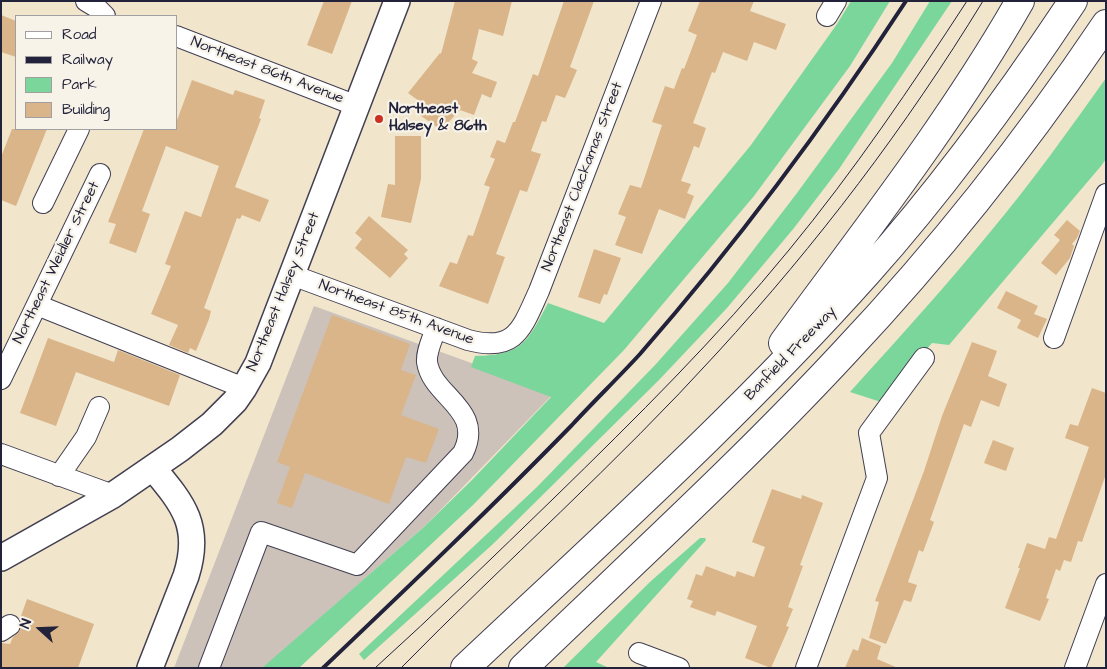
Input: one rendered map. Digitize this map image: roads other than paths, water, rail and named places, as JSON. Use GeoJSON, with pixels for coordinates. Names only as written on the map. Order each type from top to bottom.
{"type":"FeatureCollection","features":[{"type":"Feature","properties":{"kind":"highway"},"geometry":{"type":"LineString","coordinates":[[726,421],[914,164],[973,77],[1020,1]]}},
{"type":"Feature","properties":{"kind":"highway","name":"Banfield Freeway"},"geometry":{"type":"LineString","coordinates":[[465,668],[726,421],[819,326],[869,271],[962,160],[1073,1]]}},
{"type":"Feature","properties":{"kind":"highway"},"geometry":{"type":"LineString","coordinates":[[523,668],[745,454],[846,352],[932,254],[990,184],[1045,112],[1106,24]]}},
{"type":"Feature","properties":{"kind":"main road","name":"Northeast Halsey Street"},"geometry":{"type":"LineString","coordinates":[[1,558],[113,495],[180,450],[212,424],[244,388],[258,363],[397,1]]}},
{"type":"Feature","properties":{"kind":"main road"},"geometry":{"type":"LineString","coordinates":[[150,668],[186,576],[191,560],[192,547],[189,523],[181,504],[153,468]]}},
{"type":"Feature","properties":{"kind":"street"},"geometry":{"type":"LineString","coordinates":[[86,1],[104,15]]}},
{"type":"Feature","properties":{"kind":"street","name":"Northeast Clackamas Street"},"geometry":{"type":"LineString","coordinates":[[502,342],[519,332],[539,290],[651,1]]}},
{"type":"Feature","properties":{"kind":"street","name":"Northeast 86th Avenue"},"geometry":{"type":"LineString","coordinates":[[178,37],[357,106]]}},
{"type":"Feature","properties":{"kind":"street"},"geometry":{"type":"LineString","coordinates":[[43,203],[79,130]]}},
{"type":"Feature","properties":{"kind":"street","name":"Northeast Weidler Street"},"geometry":{"type":"LineString","coordinates":[[1,379],[38,306],[74,224],[100,174]]}},
{"type":"Feature","properties":{"kind":"street"},"geometry":{"type":"LineString","coordinates":[[1054,338],[1106,194]]}},
{"type":"Feature","properties":{"kind":"street","name":"Northeast 85th Avenue"},"geometry":{"type":"LineString","coordinates":[[292,275],[480,343],[502,342]]}},
{"type":"Feature","properties":{"kind":"street"},"geometry":{"type":"LineString","coordinates":[[38,306],[244,388]]}},
{"type":"Feature","properties":{"kind":"street"},"geometry":{"type":"LineString","coordinates":[[209,668],[261,532],[357,565],[463,453],[468,445],[469,432],[464,414],[432,375],[427,364],[427,356],[436,328]]}},
{"type":"Feature","properties":{"kind":"street"},"geometry":{"type":"LineString","coordinates":[[806,668],[877,478],[869,433],[924,358]]}},
{"type":"Feature","properties":{"kind":"street"},"geometry":{"type":"LineString","coordinates":[[60,476],[86,437],[99,407]]}},
{"type":"Feature","properties":{"kind":"street"},"geometry":{"type":"LineString","coordinates":[[1,454],[113,495]]}},
{"type":"Feature","properties":{"kind":"street"},"geometry":{"type":"LineString","coordinates":[[1075,668],[1106,584]]}},
{"type":"Feature","properties":{"kind":"street"},"geometry":{"type":"LineString","coordinates":[[639,653],[679,668]]}},
{"type":"Feature","properties":{"kind":"tram line"},"geometry":{"type":"LineString","coordinates":[[375,668],[585,468],[675,377],[762,283],[859,159],[967,1]]}},
{"type":"Feature","properties":{"kind":"tram line"},"geometry":{"type":"LineString","coordinates":[[401,668],[640,434],[754,312],[859,183],[923,94],[983,1]]}},
{"type":"Feature","properties":{"kind":"railway"},"geometry":{"type":"LineString","coordinates":[[323,668],[511,487],[640,354],[711,269],[779,182],[844,93],[906,1]]}},
{"type":"Feature","properties":{"kind":"place","name":"Northeast Halsey & 86th"},"geometry":{"type":"Point","coordinates":[379,119]}}]}
